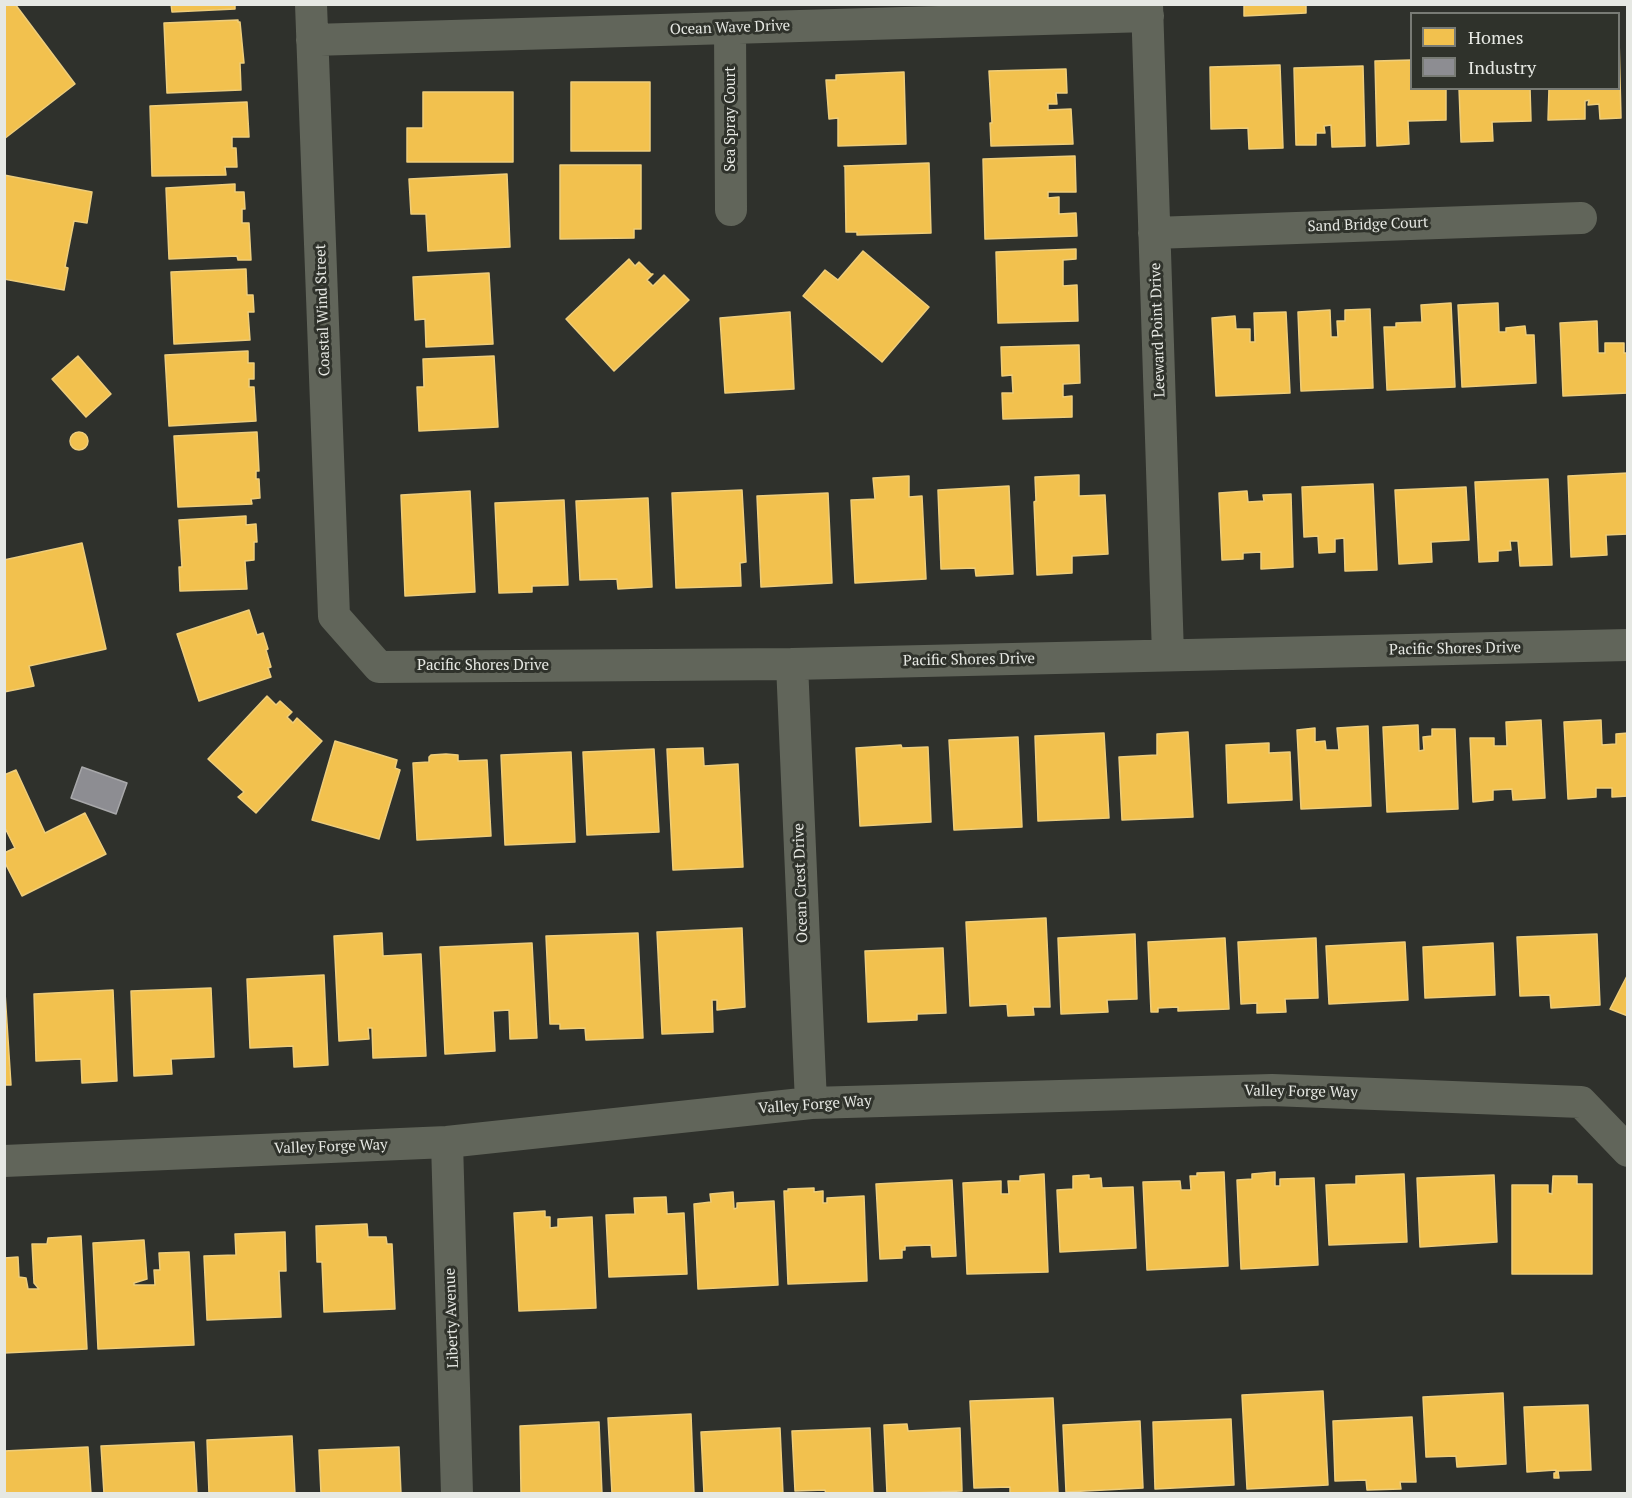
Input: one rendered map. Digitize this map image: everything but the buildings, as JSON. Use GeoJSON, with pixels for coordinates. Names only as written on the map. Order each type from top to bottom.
{"type":"FeatureCollection","features":[{"type":"Feature","properties":{"kind":"street","name":"Coastal Wind Street"},"geometry":{"type":"LineString","coordinates":[[311,4],[334,616]]}},
{"type":"Feature","properties":{"kind":"street","name":"Ocean Wave Drive"},"geometry":{"type":"LineString","coordinates":[[312,40],[730,28],[1148,10]]}},
{"type":"Feature","properties":{"kind":"street","name":"Leeward Point Drive"},"geometry":{"type":"LineString","coordinates":[[1148,10],[1168,656]]}},
{"type":"Feature","properties":{"kind":"street","name":"Sea Spray Court"},"geometry":{"type":"LineString","coordinates":[[730,28],[731,210]]}},
{"type":"Feature","properties":{"kind":"street","name":"Sand Bridge Court"},"geometry":{"type":"LineString","coordinates":[[1154,233],[1581,218]]}},
{"type":"Feature","properties":{"kind":"street","name":"Pacific Shores Drive"},"geometry":{"type":"LineString","coordinates":[[334,616],[379,667],[792,664],[1628,645]]}},
{"type":"Feature","properties":{"kind":"street","name":"Ocean Crest Drive"},"geometry":{"type":"LineString","coordinates":[[792,664],[811,1103]]}},
{"type":"Feature","properties":{"kind":"street","name":"Valley Forge Way"},"geometry":{"type":"LineString","coordinates":[[4,1161],[447,1142],[811,1103],[1272,1090],[1581,1102],[1620,1144]]}},
{"type":"Feature","properties":{"kind":"street","name":"Liberty Avenue"},"geometry":{"type":"LineString","coordinates":[[447,1142],[457,1494]]}}]}
